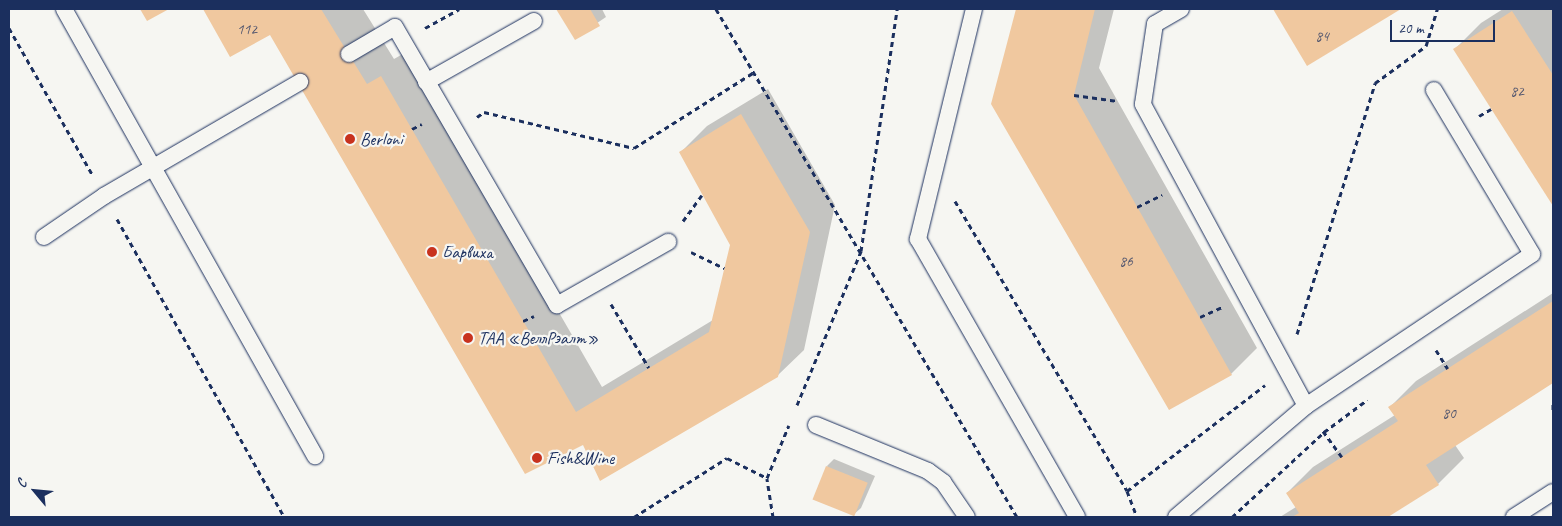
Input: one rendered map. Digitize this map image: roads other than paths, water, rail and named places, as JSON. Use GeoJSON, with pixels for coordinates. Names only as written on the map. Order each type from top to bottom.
{"type":"FeatureCollection","features":[{"type":"Feature","properties":{"kind":"lane"},"geometry":{"type":"LineString","coordinates":[[64,9],[315,456]]}},
{"type":"Feature","properties":{"kind":"lane"},"geometry":{"type":"LineString","coordinates":[[974,9],[918,239],[1077,517]]}},
{"type":"Feature","properties":{"kind":"lane"},"geometry":{"type":"LineString","coordinates":[[1181,9],[1155,24],[1143,104],[1306,406]]}},
{"type":"Feature","properties":{"kind":"lane"},"geometry":{"type":"LineString","coordinates":[[426,82],[534,21]]}},
{"type":"Feature","properties":{"kind":"lane"},"geometry":{"type":"LineString","coordinates":[[348,54],[395,27],[556,305],[668,242]]}},
{"type":"Feature","properties":{"kind":"lane"},"geometry":{"type":"LineString","coordinates":[[44,237],[104,196],[300,82]]}},
{"type":"Feature","properties":{"kind":"lane"},"geometry":{"type":"LineString","coordinates":[[1176,517],[1306,406],[1532,254],[1434,90]]}},
{"type":"Feature","properties":{"kind":"lane"},"geometry":{"type":"LineString","coordinates":[[816,425],[928,470],[943,482],[967,517]]}},
{"type":"Feature","properties":{"kind":"lane"},"geometry":{"type":"LineString","coordinates":[[1514,517],[1553,492]]}},
{"type":"Feature","properties":{"kind":"place","name":"Berloni"},"geometry":{"type":"Point","coordinates":[350,139]}},
{"type":"Feature","properties":{"kind":"place","name":"Барвиха"},"geometry":{"type":"Point","coordinates":[432,252]}},
{"type":"Feature","properties":{"kind":"place","name":"ТАА «ВеллРэалт»"},"geometry":{"type":"Point","coordinates":[468,338]}},
{"type":"Feature","properties":{"kind":"place","name":"Fish&Wine"},"geometry":{"type":"Point","coordinates":[537,458]}}]}
